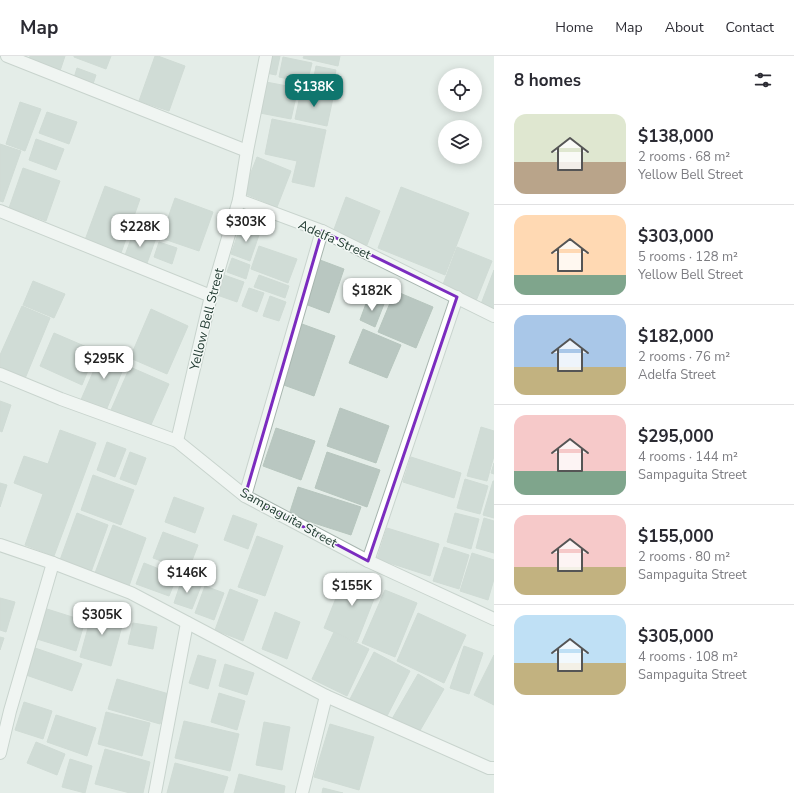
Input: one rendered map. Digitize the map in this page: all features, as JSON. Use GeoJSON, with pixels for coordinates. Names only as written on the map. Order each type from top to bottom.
{"type":"FeatureCollection","features":[{"type":"Feature","properties":{"kind":"street"},"geometry":{"type":"LineString","coordinates":[[8,56],[247,151]]}},
{"type":"Feature","properties":{"kind":"street","name":"Yellow Bell Street"},"geometry":{"type":"LineString","coordinates":[[177,441],[211,296],[239,200],[266,56]]}},
{"type":"Feature","properties":{"kind":"street","name":"Adelfa Street"},"geometry":{"type":"LineString","coordinates":[[239,200],[322,231],[494,316]]}},
{"type":"Feature","properties":{"kind":"street"},"geometry":{"type":"LineString","coordinates":[[0,212],[211,296]]}},
{"type":"Feature","properties":{"kind":"street"},"geometry":{"type":"LineString","coordinates":[[245,496],[322,231]]}},
{"type":"Feature","properties":{"kind":"street"},"geometry":{"type":"LineString","coordinates":[[368,561],[457,298]]}},
{"type":"Feature","properties":{"kind":"street","name":"Sampaguita Street"},"geometry":{"type":"LineString","coordinates":[[0,374],[61,399],[177,441],[245,496],[368,561],[494,618]]}},
{"type":"Feature","properties":{"kind":"street"},"geometry":{"type":"LineString","coordinates":[[0,545],[53,563],[131,593],[326,696],[489,768],[494,768]]}},
{"type":"Feature","properties":{"kind":"street"},"geometry":{"type":"LineString","coordinates":[[0,753],[10,711],[53,563]]}},
{"type":"Feature","properties":{"kind":"street"},"geometry":{"type":"LineString","coordinates":[[155,793],[187,623]]}},
{"type":"Feature","properties":{"kind":"street"},"geometry":{"type":"LineString","coordinates":[[302,793],[326,696]]}},
{"type":"Feature","properties":{"kind":"highlighted area"},"geometry":{"type":"Polygon","coordinates":[[[322,231],[457,297],[368,561],[245,496],[322,231]]]}},
{"type":"Feature","properties":{"kind":"building"},"geometry":{"type":"Polygon","coordinates":[[[30,56],[65,56],[60,71],[29,59],[30,56]]]}},
{"type":"Feature","properties":{"kind":"building"},"geometry":{"type":"Polygon","coordinates":[[[74,56],[111,56],[106,69],[74,56]]]}},
{"type":"Feature","properties":{"kind":"building"},"geometry":{"type":"Polygon","coordinates":[[[155,56],[185,66],[169,111],[139,101],[155,56]]]}},
{"type":"Feature","properties":{"kind":"building"},"geometry":{"type":"Polygon","coordinates":[[[270,56],[280,56],[276,75],[266,73],[270,56]]]}},
{"type":"Feature","properties":{"kind":"building"},"geometry":{"type":"Polygon","coordinates":[[[304,56],[340,56],[338,66],[303,58],[304,56]]]}},
{"type":"Feature","properties":{"kind":"building"},"geometry":{"type":"Polygon","coordinates":[[[283,57],[312,63],[307,83],[279,77],[283,57]]]}},
{"type":"Feature","properties":{"kind":"building"},"geometry":{"type":"Polygon","coordinates":[[[316,66],[336,70],[332,91],[312,87],[316,66]]]}},
{"type":"Feature","properties":{"kind":"building"},"geometry":{"type":"Polygon","coordinates":[[[77,68],[96,75],[92,87],[73,81],[77,68]]]}},
{"type":"Feature","properties":{"kind":"building"},"geometry":{"type":"Polygon","coordinates":[[[266,82],[298,88],[291,119],[260,113],[266,82]]]}},
{"type":"Feature","properties":{"kind":"building"},"geometry":{"type":"Polygon","coordinates":[[[301,91],[333,98],[327,126],[295,119],[301,91]]]}},
{"type":"Feature","properties":{"kind":"building"},"geometry":{"type":"Polygon","coordinates":[[[20,102],[41,109],[25,151],[6,144],[20,102]]]}},
{"type":"Feature","properties":{"kind":"building"},"geometry":{"type":"Polygon","coordinates":[[[47,112],[77,122],[69,144],[39,133],[47,112]]]}},
{"type":"Feature","properties":{"kind":"building"},"geometry":{"type":"Polygon","coordinates":[[[272,119],[326,130],[314,187],[292,182],[297,161],[265,154],[272,119]]]}},
{"type":"Feature","properties":{"kind":"building"},"geometry":{"type":"Polygon","coordinates":[[[36,139],[64,149],[56,170],[29,160],[36,139]]]}},
{"type":"Feature","properties":{"kind":"building"},"geometry":{"type":"Polygon","coordinates":[[[0,144],[21,151],[3,202],[0,201],[0,144]]]}},
{"type":"Feature","properties":{"kind":"building"},"geometry":{"type":"Polygon","coordinates":[[[257,157],[291,171],[277,207],[243,193],[257,157]]]}},
{"type":"Feature","properties":{"kind":"building"},"geometry":{"type":"Polygon","coordinates":[[[23,168],[60,181],[46,221],[9,208],[23,168]]]}},
{"type":"Feature","properties":{"kind":"building"},"geometry":{"type":"Polygon","coordinates":[[[105,186],[140,199],[121,253],[85,240],[105,186]]]}},
{"type":"Feature","properties":{"kind":"building"},"geometry":{"type":"Polygon","coordinates":[[[401,187],[469,213],[445,275],[378,248],[401,187]]]}},
{"type":"Feature","properties":{"kind":"building"},"geometry":{"type":"Polygon","coordinates":[[[346,197],[380,211],[367,245],[333,232],[346,197]]]}},
{"type":"Feature","properties":{"kind":"building"},"geometry":{"type":"Polygon","coordinates":[[[175,198],[213,212],[199,251],[161,238],[175,198]]]}},
{"type":"Feature","properties":{"kind":"building"},"geometry":{"type":"Polygon","coordinates":[[[241,225],[260,232],[250,261],[231,254],[241,225]]]}},
{"type":"Feature","properties":{"kind":"building"},"geometry":{"type":"Polygon","coordinates":[[[134,231],[156,238],[146,266],[124,258],[134,231]]]}},
{"type":"Feature","properties":{"kind":"building"},"geometry":{"type":"Polygon","coordinates":[[[159,242],[177,248],[172,264],[154,257],[159,242]]]}},
{"type":"Feature","properties":{"kind":"building"},"geometry":{"type":"Polygon","coordinates":[[[259,246],[297,259],[288,283],[251,269],[259,246]]]}},
{"type":"Feature","properties":{"kind":"building"},"geometry":{"type":"Polygon","coordinates":[[[457,247],[492,261],[476,301],[442,287],[457,247]]]}},
{"type":"Feature","properties":{"kind":"building"},"geometry":{"type":"Polygon","coordinates":[[[232,258],[250,265],[246,279],[227,272],[232,258]]]}},
{"type":"Feature","properties":{"kind":"building"},"geometry":{"type":"Polygon","coordinates":[[[320,260],[344,269],[329,313],[305,304],[320,260]]]}},
{"type":"Feature","properties":{"kind":"building"},"geometry":{"type":"Polygon","coordinates":[[[494,270],[494,309],[481,304],[494,270]]]}},
{"type":"Feature","properties":{"kind":"building"},"geometry":{"type":"Polygon","coordinates":[[[224,275],[244,282],[237,302],[217,295],[224,275]]]}},
{"type":"Feature","properties":{"kind":"building"},"geometry":{"type":"Polygon","coordinates":[[[259,275],[289,286],[285,298],[254,287],[259,275]]]}},
{"type":"Feature","properties":{"kind":"building"},"geometry":{"type":"Polygon","coordinates":[[[33,281],[65,294],[54,318],[23,305],[33,281]]]}},
{"type":"Feature","properties":{"kind":"building"},"geometry":{"type":"Polygon","coordinates":[[[249,288],[264,293],[257,312],[242,306],[249,288]]]}},
{"type":"Feature","properties":{"kind":"building"},"geometry":{"type":"Polygon","coordinates":[[[395,291],[433,307],[416,348],[378,332],[395,291]]]}},
{"type":"Feature","properties":{"kind":"building"},"geometry":{"type":"Polygon","coordinates":[[[270,296],[286,302],[279,321],[263,316],[270,296]]]}},
{"type":"Feature","properties":{"kind":"building"},"geometry":{"type":"Polygon","coordinates":[[[368,298],[384,304],[375,327],[360,320],[368,298]]]}},
{"type":"Feature","properties":{"kind":"building"},"geometry":{"type":"Polygon","coordinates":[[[22,306],[50,318],[24,381],[0,370],[0,355],[22,306]]]}},
{"type":"Feature","properties":{"kind":"building"},"geometry":{"type":"Polygon","coordinates":[[[151,309],[188,326],[167,374],[130,358],[151,309]]]}},
{"type":"Feature","properties":{"kind":"building"},"geometry":{"type":"Polygon","coordinates":[[[302,324],[335,336],[314,396],[281,384],[302,324]]]}},
{"type":"Feature","properties":{"kind":"building"},"geometry":{"type":"Polygon","coordinates":[[[363,329],[401,345],[387,378],[349,363],[363,329]]]}},
{"type":"Feature","properties":{"kind":"building"},"geometry":{"type":"Polygon","coordinates":[[[54,333],[96,351],[82,385],[40,366],[54,333]]]}},
{"type":"Feature","properties":{"kind":"building"},"geometry":{"type":"Polygon","coordinates":[[[104,347],[128,357],[105,413],[80,402],[104,347]]]}},
{"type":"Feature","properties":{"kind":"building"},"geometry":{"type":"Polygon","coordinates":[[[130,367],[169,384],[150,427],[111,410],[130,367]]]}},
{"type":"Feature","properties":{"kind":"building"},"geometry":{"type":"Polygon","coordinates":[[[0,401],[11,405],[2,432],[0,431],[0,401]]]}},
{"type":"Feature","properties":{"kind":"building"},"geometry":{"type":"Polygon","coordinates":[[[340,408],[389,426],[376,463],[327,446],[340,408]]]}},
{"type":"Feature","properties":{"kind":"building"},"geometry":{"type":"Polygon","coordinates":[[[481,427],[494,431],[494,456],[487,481],[467,476],[481,427]]]}},
{"type":"Feature","properties":{"kind":"building"},"geometry":{"type":"Polygon","coordinates":[[[276,428],[315,441],[301,480],[263,466],[276,428]]]}},
{"type":"Feature","properties":{"kind":"building"},"geometry":{"type":"Polygon","coordinates":[[[60,430],[96,443],[54,556],[25,545],[43,494],[14,483],[24,456],[48,464],[60,430]]]}},
{"type":"Feature","properties":{"kind":"building"},"geometry":{"type":"Polygon","coordinates":[[[107,442],[126,449],[115,477],[97,470],[107,442]]]}},
{"type":"Feature","properties":{"kind":"building"},"geometry":{"type":"Polygon","coordinates":[[[130,452],[146,458],[136,485],[120,479],[130,452]]]}},
{"type":"Feature","properties":{"kind":"building"},"geometry":{"type":"Polygon","coordinates":[[[327,452],[380,470],[367,507],[315,488],[327,452]]]}},
{"type":"Feature","properties":{"kind":"building"},"geometry":{"type":"Polygon","coordinates":[[[411,457],[461,473],[454,498],[403,482],[411,457]]]}},
{"type":"Feature","properties":{"kind":"building"},"geometry":{"type":"Polygon","coordinates":[[[494,463],[494,474],[491,473],[494,463]]]}},
{"type":"Feature","properties":{"kind":"building"},"geometry":{"type":"Polygon","coordinates":[[[93,475],[134,490],[121,525],[81,510],[93,475]]]}},
{"type":"Feature","properties":{"kind":"building"},"geometry":{"type":"Polygon","coordinates":[[[465,479],[488,486],[480,514],[457,508],[465,479]]]}},
{"type":"Feature","properties":{"kind":"building"},"geometry":{"type":"Polygon","coordinates":[[[494,481],[494,518],[483,515],[494,481]]]}},
{"type":"Feature","properties":{"kind":"building"},"geometry":{"type":"Polygon","coordinates":[[[0,483],[7,485],[0,507],[0,483]]]}},
{"type":"Feature","properties":{"kind":"building"},"geometry":{"type":"Polygon","coordinates":[[[298,487],[361,507],[351,535],[289,515],[298,487]]]}},
{"type":"Feature","properties":{"kind":"building"},"geometry":{"type":"Polygon","coordinates":[[[174,497],[204,508],[195,533],[165,522],[174,497]]]}},
{"type":"Feature","properties":{"kind":"building"},"geometry":{"type":"Polygon","coordinates":[[[77,513],[108,525],[91,572],[60,560],[77,513]]]}},
{"type":"Feature","properties":{"kind":"building"},"geometry":{"type":"Polygon","coordinates":[[[455,513],[479,519],[471,549],[447,542],[455,513]]]}},
{"type":"Feature","properties":{"kind":"building"},"geometry":{"type":"Polygon","coordinates":[[[233,515],[257,524],[248,549],[224,540],[233,515]]]}},
{"type":"Feature","properties":{"kind":"building"},"geometry":{"type":"Polygon","coordinates":[[[484,518],[494,521],[494,553],[476,548],[484,518]]]}},
{"type":"Feature","properties":{"kind":"building"},"geometry":{"type":"Polygon","coordinates":[[[113,525],[146,538],[129,586],[95,573],[113,525]]]}},
{"type":"Feature","properties":{"kind":"building"},"geometry":{"type":"Polygon","coordinates":[[[387,528],[439,544],[430,576],[377,559],[387,528]]]}},
{"type":"Feature","properties":{"kind":"building"},"geometry":{"type":"Polygon","coordinates":[[[163,532],[198,545],[188,571],[153,558],[163,532]]]}},
{"type":"Feature","properties":{"kind":"building"},"geometry":{"type":"Polygon","coordinates":[[[257,536],[283,546],[265,596],[238,587],[257,536]]]}},
{"type":"Feature","properties":{"kind":"building"},"geometry":{"type":"Polygon","coordinates":[[[444,547],[469,555],[459,589],[433,581],[444,547]]]}},
{"type":"Feature","properties":{"kind":"building"},"geometry":{"type":"Polygon","coordinates":[[[472,553],[494,560],[494,579],[488,600],[460,591],[472,553]]]}},
{"type":"Feature","properties":{"kind":"building"},"geometry":{"type":"Polygon","coordinates":[[[144,563],[177,576],[169,596],[136,584],[144,563]]]}},
{"type":"Feature","properties":{"kind":"building"},"geometry":{"type":"Polygon","coordinates":[[[346,573],[379,586],[357,642],[324,628],[346,573]]]}},
{"type":"Feature","properties":{"kind":"building"},"geometry":{"type":"Polygon","coordinates":[[[182,579],[201,586],[192,609],[174,603],[182,579]]]}},
{"type":"Feature","properties":{"kind":"building"},"geometry":{"type":"Polygon","coordinates":[[[205,586],[224,593],[214,620],[195,613],[205,586]]]}},
{"type":"Feature","properties":{"kind":"building"},"geometry":{"type":"Polygon","coordinates":[[[230,589],[258,600],[243,641],[215,630],[230,589]]]}},
{"type":"Feature","properties":{"kind":"building"},"geometry":{"type":"Polygon","coordinates":[[[385,590],[417,603],[395,657],[362,643],[385,590]]]}},
{"type":"Feature","properties":{"kind":"building"},"geometry":{"type":"Polygon","coordinates":[[[0,598],[15,602],[6,632],[0,630],[0,598]]]}},
{"type":"Feature","properties":{"kind":"building"},"geometry":{"type":"Polygon","coordinates":[[[94,606],[125,615],[111,666],[80,657],[94,606]]]}},
{"type":"Feature","properties":{"kind":"building"},"geometry":{"type":"Polygon","coordinates":[[[47,609],[85,621],[76,651],[37,639],[47,609]]]}},
{"type":"Feature","properties":{"kind":"building"},"geometry":{"type":"Polygon","coordinates":[[[275,612],[300,622],[287,659],[262,649],[275,612]]]}},
{"type":"Feature","properties":{"kind":"building"},"geometry":{"type":"Polygon","coordinates":[[[418,613],[466,635],[444,683],[397,661],[418,613]]]}},
{"type":"Feature","properties":{"kind":"building"},"geometry":{"type":"Polygon","coordinates":[[[133,623],[157,627],[153,649],[128,644],[133,623]]]}},
{"type":"Feature","properties":{"kind":"building"},"geometry":{"type":"Polygon","coordinates":[[[334,632],[369,649],[347,696],[312,679],[334,632]]]}},
{"type":"Feature","properties":{"kind":"building"},"geometry":{"type":"Polygon","coordinates":[[[0,637],[4,638],[0,650],[0,637]]]}},
{"type":"Feature","properties":{"kind":"building"},"geometry":{"type":"Polygon","coordinates":[[[464,646],[483,653],[469,694],[450,688],[464,646]]]}},
{"type":"Feature","properties":{"kind":"building"},"geometry":{"type":"Polygon","coordinates":[[[35,648],[82,664],[72,691],[26,675],[35,648]]]}},
{"type":"Feature","properties":{"kind":"building"},"geometry":{"type":"Polygon","coordinates":[[[374,652],[410,671],[386,718],[350,699],[374,652]]]}},
{"type":"Feature","properties":{"kind":"building"},"geometry":{"type":"Polygon","coordinates":[[[198,655],[216,660],[208,689],[189,683],[198,655]]]}},
{"type":"Feature","properties":{"kind":"building"},"geometry":{"type":"Polygon","coordinates":[[[494,655],[494,705],[474,695],[494,655]]]}},
{"type":"Feature","properties":{"kind":"building"},"geometry":{"type":"Polygon","coordinates":[[[225,664],[254,673],[247,695],[219,686],[225,664]]]}},
{"type":"Feature","properties":{"kind":"building"},"geometry":{"type":"Polygon","coordinates":[[[418,674],[444,689],[418,734],[392,719],[418,674]]]}},
{"type":"Feature","properties":{"kind":"building"},"geometry":{"type":"Polygon","coordinates":[[[117,679],[169,694],[160,724],[108,709],[117,679]]]}},
{"type":"Feature","properties":{"kind":"building"},"geometry":{"type":"Polygon","coordinates":[[[219,693],[245,701],[237,730],[211,722],[219,693]]]}},
{"type":"Feature","properties":{"kind":"building"},"geometry":{"type":"Polygon","coordinates":[[[24,702],[52,711],[43,739],[15,730],[24,702]]]}},
{"type":"Feature","properties":{"kind":"building"},"geometry":{"type":"Polygon","coordinates":[[[106,712],[150,723],[142,756],[98,744],[106,712]]]}},
{"type":"Feature","properties":{"kind":"building"},"geometry":{"type":"Polygon","coordinates":[[[56,715],[96,728],[87,756],[47,742],[56,715]]]}},
{"type":"Feature","properties":{"kind":"building"},"geometry":{"type":"Polygon","coordinates":[[[184,721],[239,734],[230,771],[175,758],[184,721]]]}},
{"type":"Feature","properties":{"kind":"building"},"geometry":{"type":"Polygon","coordinates":[[[264,722],[290,727],[282,770],[256,765],[264,722]]]}},
{"type":"Feature","properties":{"kind":"building"},"geometry":{"type":"Polygon","coordinates":[[[330,724],[374,737],[359,790],[314,777],[330,724]]]}},
{"type":"Feature","properties":{"kind":"building"},"geometry":{"type":"Polygon","coordinates":[[[36,742],[65,754],[57,775],[27,763],[36,742]]]}},
{"type":"Feature","properties":{"kind":"building"},"geometry":{"type":"Polygon","coordinates":[[[105,749],[150,762],[143,793],[130,793],[95,784],[105,749]]]}},
{"type":"Feature","properties":{"kind":"building"},"geometry":{"type":"Polygon","coordinates":[[[70,759],[92,766],[85,793],[62,787],[70,759]]]}},
{"type":"Feature","properties":{"kind":"building"},"geometry":{"type":"Polygon","coordinates":[[[175,763],[228,777],[223,793],[167,793],[175,763]]]}},
{"type":"Feature","properties":{"kind":"building"},"geometry":{"type":"Polygon","coordinates":[[[239,774],[285,786],[284,793],[234,793],[239,774]]]}},
{"type":"Feature","properties":{"kind":"building"},"geometry":{"type":"Polygon","coordinates":[[[323,788],[343,793],[322,793],[323,788]]]}}]}
